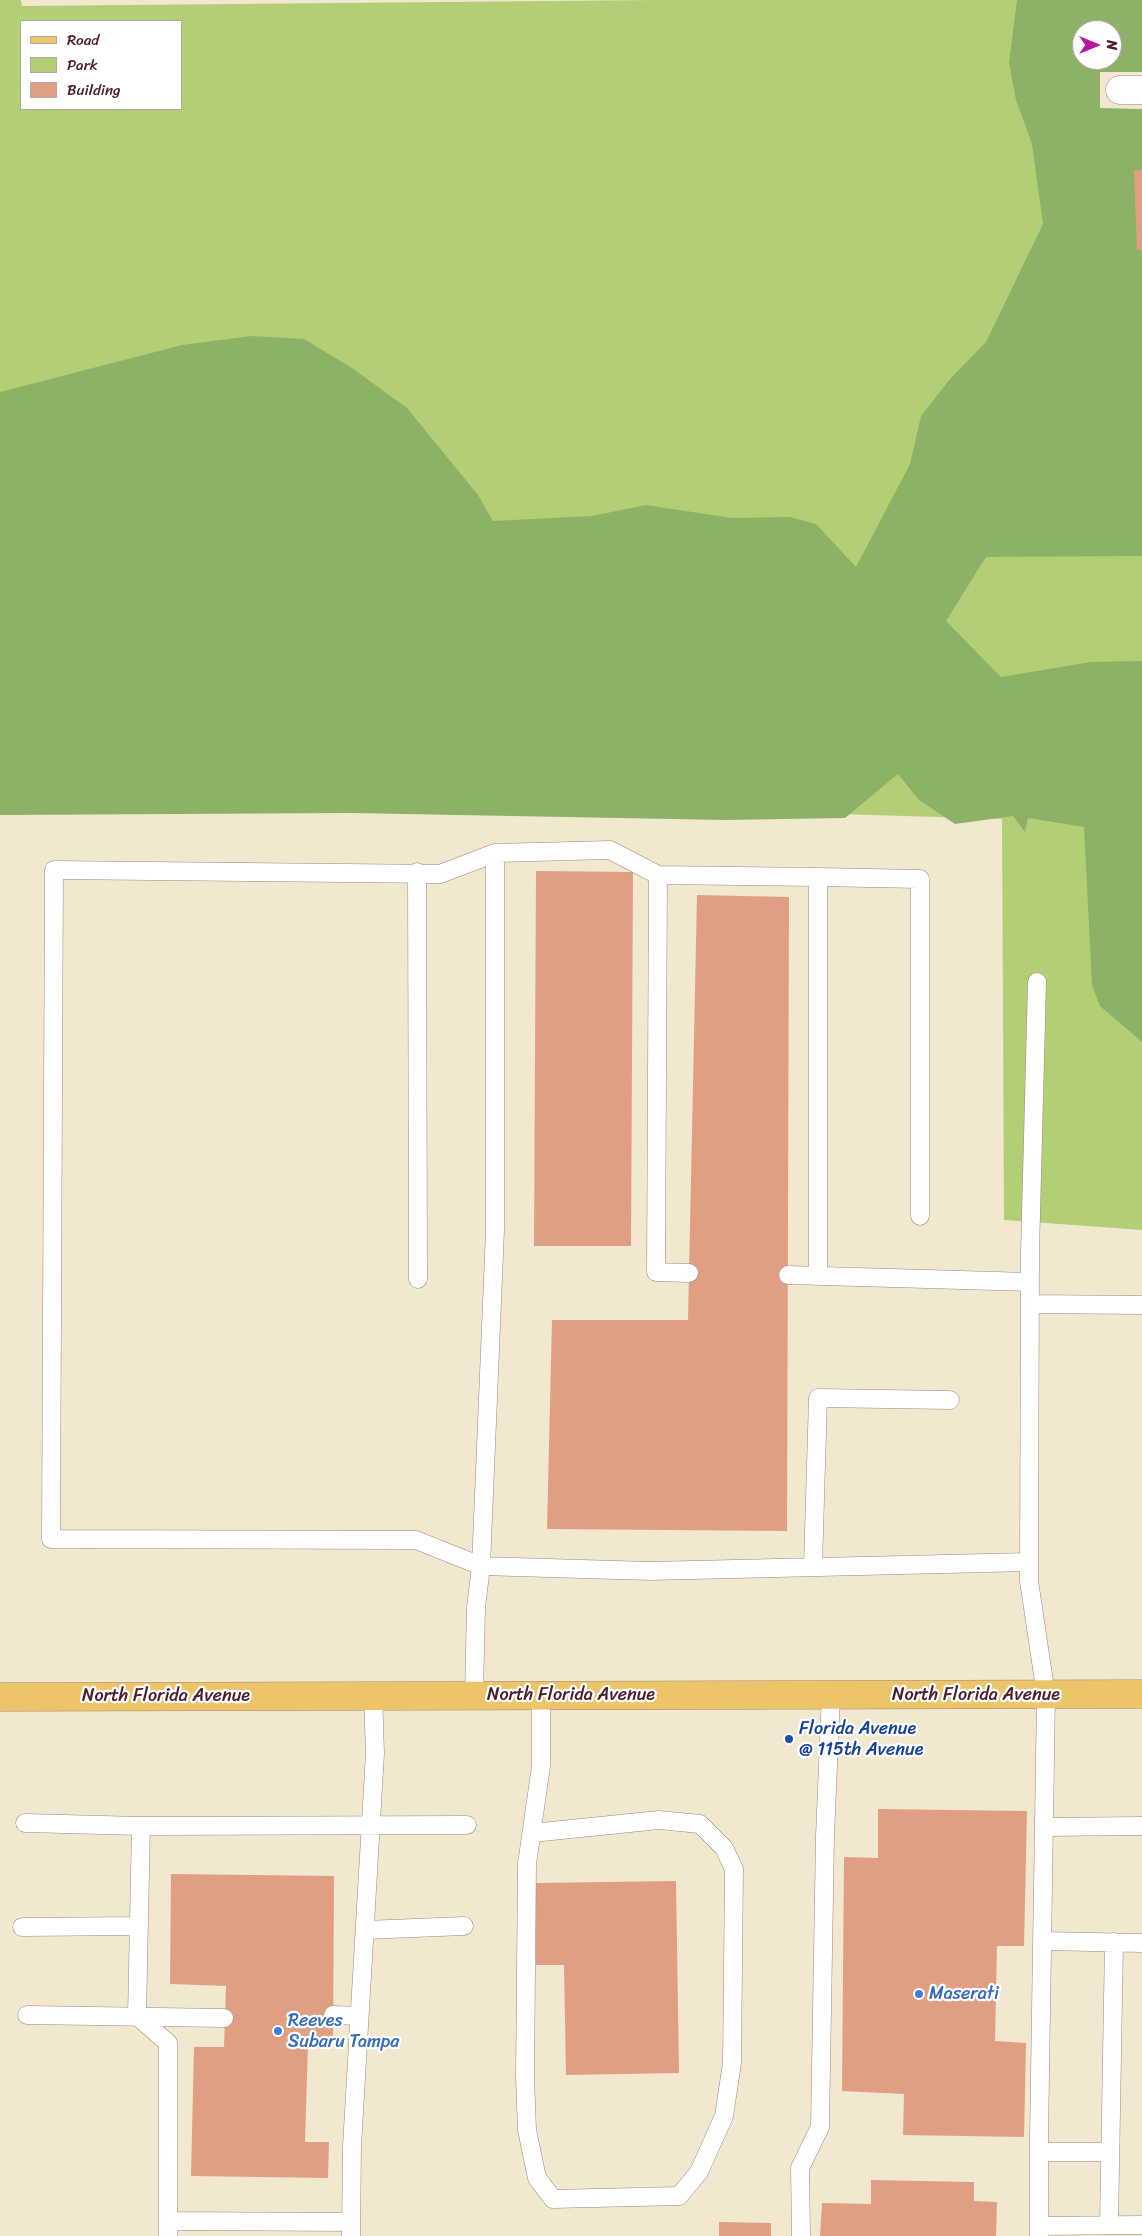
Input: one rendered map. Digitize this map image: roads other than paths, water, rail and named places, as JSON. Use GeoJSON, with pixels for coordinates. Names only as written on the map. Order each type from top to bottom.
{"type":"FeatureCollection","features":[{"type":"Feature","properties":{"kind":"main road","name":"North Florida Avenue"},"geometry":{"type":"LineString","coordinates":[[0,1697],[474,1694],[1142,1694]]}},
{"type":"Feature","properties":{"kind":"lane"},"geometry":{"type":"LineString","coordinates":[[920,1216],[920,879],[658,875],[610,850],[495,853],[440,874],[417,872],[54,870],[51,1538],[416,1540],[481,1566],[650,1571],[1029,1562]]}},
{"type":"Feature","properties":{"kind":"lane"},"geometry":{"type":"LineString","coordinates":[[474,1694],[476,1608],[481,1566],[495,1230],[495,853]]}},
{"type":"Feature","properties":{"kind":"lane"},"geometry":{"type":"LineString","coordinates":[[417,872],[418,1279]]}},
{"type":"Feature","properties":{"kind":"lane"},"geometry":{"type":"LineString","coordinates":[[658,875],[656,1272],[689,1273]]}},
{"type":"Feature","properties":{"kind":"lane"},"geometry":{"type":"LineString","coordinates":[[818,876],[818,1276]]}},
{"type":"Feature","properties":{"kind":"lane"},"geometry":{"type":"LineString","coordinates":[[1037,982],[1030,1282],[1029,1580],[1046,1695],[1039,2231],[1109,2225],[1142,2225]]}},
{"type":"Feature","properties":{"kind":"lane"},"geometry":{"type":"LineString","coordinates":[[788,1275],[1030,1282]]}},
{"type":"Feature","properties":{"kind":"lane"},"geometry":{"type":"LineString","coordinates":[[1030,1304],[1142,1305]]}},
{"type":"Feature","properties":{"kind":"lane"},"geometry":{"type":"LineString","coordinates":[[813,1566],[818,1398],[950,1400]]}},
{"type":"Feature","properties":{"kind":"lane"},"geometry":{"type":"LineString","coordinates":[[141,1826],[138,2016],[168,2043],[168,2228],[351,2229],[352,2146],[375,1753],[373,1695]]}},
{"type":"Feature","properties":{"kind":"lane"},"geometry":{"type":"LineString","coordinates":[[532,1833],[659,1820],[700,1824],[724,1848],[734,1868],[732,2063],[724,2116],[699,2172],[679,2196],[553,2198],[537,2178],[527,2130],[525,2078],[527,1864],[541,1766],[541,1695]]}},
{"type":"Feature","properties":{"kind":"lane"},"geometry":{"type":"LineString","coordinates":[[801,2236],[800,2168],[820,2127],[825,1846],[831,1695]]}},
{"type":"Feature","properties":{"kind":"lane"},"geometry":{"type":"LineString","coordinates":[[25,1823],[141,1826],[468,1825]]}},
{"type":"Feature","properties":{"kind":"lane"},"geometry":{"type":"LineString","coordinates":[[1044,1826],[1142,1826]]}},
{"type":"Feature","properties":{"kind":"lane"},"geometry":{"type":"LineString","coordinates":[[22,1927],[139,1926]]}},
{"type":"Feature","properties":{"kind":"lane"},"geometry":{"type":"LineString","coordinates":[[364,1930],[464,1926]]}},
{"type":"Feature","properties":{"kind":"lane"},"geometry":{"type":"LineString","coordinates":[[1042,1942],[1142,1943]]}},
{"type":"Feature","properties":{"kind":"lane"},"geometry":{"type":"LineString","coordinates":[[1109,2225],[1114,1942]]}},
{"type":"Feature","properties":{"kind":"lane"},"geometry":{"type":"LineString","coordinates":[[27,2015],[224,2018]]}},
{"type":"Feature","properties":{"kind":"lane"},"geometry":{"type":"LineString","coordinates":[[333,2015],[359,2016]]}},
{"type":"Feature","properties":{"kind":"lane"},"geometry":{"type":"LineString","coordinates":[[1039,2152],[1110,2152]]}},
{"type":"Feature","properties":{"kind":"place","name":"Florida Avenue @ 115th Avenue"},"geometry":{"type":"Point","coordinates":[789,1739]}},
{"type":"Feature","properties":{"kind":"place","name":"Maserati"},"geometry":{"type":"Point","coordinates":[919,1994]}},
{"type":"Feature","properties":{"kind":"place","name":"Reeves Subaru Tampa"},"geometry":{"type":"Point","coordinates":[278,2031]}}]}
